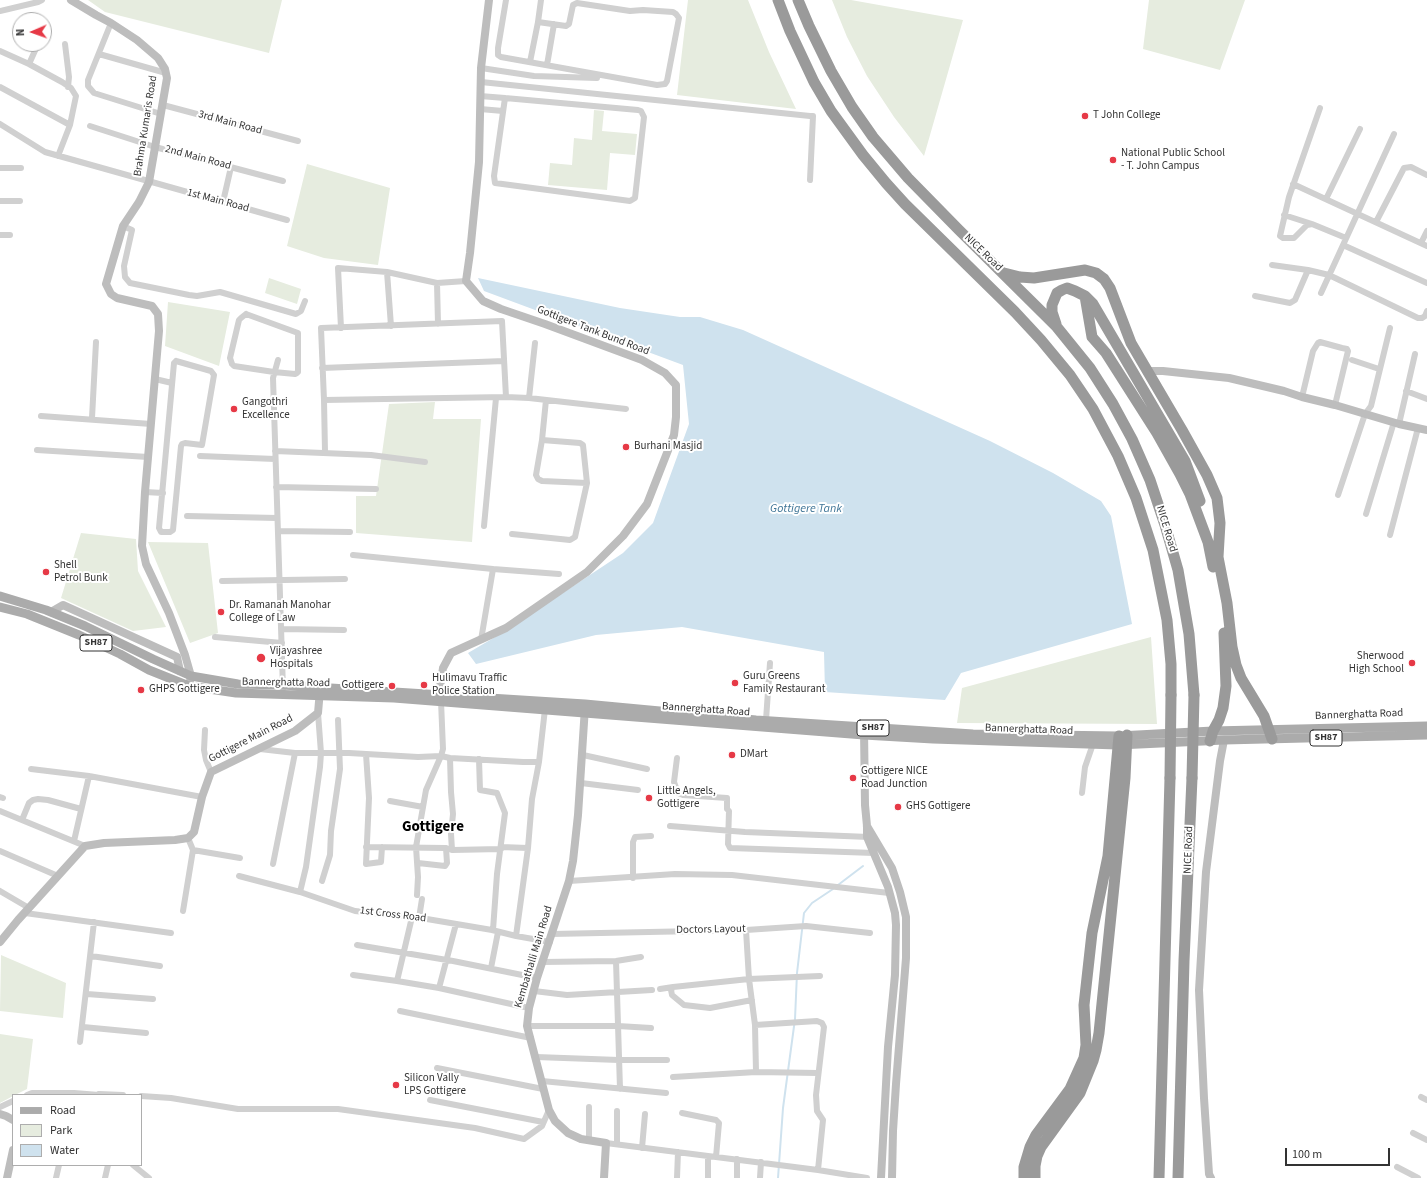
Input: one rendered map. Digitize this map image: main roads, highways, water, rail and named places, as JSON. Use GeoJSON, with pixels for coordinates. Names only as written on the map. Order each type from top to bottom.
{"type":"FeatureCollection","features":[{"type":"Feature","properties":{"kind":"highway","name":"NICE Road"},"geometry":{"type":"LineString","coordinates":[[778,0],[790,31],[814,82],[831,111],[854,143],[905,204],[1015,312],[1070,375],[1093,410],[1118,456],[1136,498],[1153,550],[1167,620],[1171,664],[1170,778],[1159,1178]]}},
{"type":"Feature","properties":{"kind":"highway","name":"NICE Road"},"geometry":{"type":"LineString","coordinates":[[798,0],[808,26],[830,71],[852,107],[870,132],[908,178],[1056,326],[1090,368],[1113,404],[1132,439],[1150,480],[1165,525],[1178,570],[1189,634],[1194,695],[1178,1178]]}},
{"type":"Feature","properties":{"kind":"highway"},"geometry":{"type":"LineString","coordinates":[[1004,273],[1020,277],[1034,278],[1085,270],[1096,273],[1104,279],[1110,288],[1131,343],[1207,475],[1217,498],[1220,523],[1214,558],[1224,628],[1226,686],[1223,708],[1211,736]]}},
{"type":"Feature","properties":{"kind":"highway"},"geometry":{"type":"LineString","coordinates":[[1056,326],[1052,312],[1052,305],[1057,293],[1067,288],[1085,296],[1093,304],[1185,461],[1197,490],[1206,524],[1208,542]]}},
{"type":"Feature","properties":{"kind":"highway"},"geometry":{"type":"LineString","coordinates":[[1085,296],[1092,336],[1106,353],[1157,433],[1190,494],[1225,590],[1232,647],[1236,665],[1241,678],[1264,716],[1271,734]]}},
{"type":"Feature","properties":{"kind":"highway"},"geometry":{"type":"LineString","coordinates":[[1024,1178],[1024,1167],[1030,1147],[1036,1135],[1070,1089],[1080,1070],[1084,1058],[1086,1045],[1084,1005],[1093,929],[1108,856],[1123,740]]}},
{"type":"Feature","properties":{"kind":"highway"},"geometry":{"type":"LineString","coordinates":[[1035,1178],[1037,1156],[1041,1148],[1080,1093],[1093,1061],[1100,1033],[1125,778],[1123,740]]}},
{"type":"Feature","properties":{"kind":"highway"},"geometry":{"type":"LineString","coordinates":[[1153,1178],[1159,1156]]}},
{"type":"Feature","properties":{"kind":"main road"},"geometry":{"type":"LineString","coordinates":[[0,596],[51,612],[86,626],[180,671],[190,681]]}},
{"type":"Feature","properties":{"kind":"main road","name":"Bannerghatta Road"},"geometry":{"type":"LineString","coordinates":[[0,607],[27,614],[79,635],[120,654],[149,670],[236,693],[283,690],[441,698],[766,720],[864,731],[1123,740],[1427,726]]}},
{"type":"Feature","properties":{"kind":"main road","name":"Bannerghatta Road"},"geometry":{"type":"LineString","coordinates":[[441,698],[545,709],[585,708],[864,731],[1093,744],[1123,740]]}},
{"type":"Feature","properties":{"kind":"main road","name":"Bannerghatta Road"},"geometry":{"type":"LineString","coordinates":[[1211,736],[1224,740],[1271,734],[1427,735]]}},
{"type":"Feature","properties":{"kind":"water","name":"Gottigere Tank"},"geometry":{"type":"Polygon","coordinates":[[[478,278],[620,308],[680,317],[700,317],[743,330],[990,441],[1053,473],[1101,501],[1111,516],[1132,624],[961,673],[945,700],[825,692],[824,652],[682,627],[596,635],[476,664],[468,653],[507,630],[623,553],[653,523],[689,424],[683,365],[484,291],[478,278]]]}},
{"type":"Feature","properties":{"kind":"waterway"},"geometry":{"type":"LineString","coordinates":[[838,885],[863,866]]}},
{"type":"Feature","properties":{"kind":"waterway"},"geometry":{"type":"LineString","coordinates":[[778,1178],[783,1108],[795,1019],[797,973],[804,913],[812,903],[833,889]]}},
{"type":"Feature","properties":{"kind":"place","name":"T John College"},"geometry":{"type":"Point","coordinates":[1085,116]}},
{"type":"Feature","properties":{"kind":"place","name":"National Public School - T. John Campus"},"geometry":{"type":"Point","coordinates":[1113,160]}},
{"type":"Feature","properties":{"kind":"place","name":"Gangothri Excellence"},"geometry":{"type":"Point","coordinates":[234,409]}},
{"type":"Feature","properties":{"kind":"place","name":"Burhani Masjid"},"geometry":{"type":"Point","coordinates":[626,447]}},
{"type":"Feature","properties":{"kind":"place","name":"Shell Petrol Bunk"},"geometry":{"type":"Point","coordinates":[46,572]}},
{"type":"Feature","properties":{"kind":"place","name":"Dr. Ramanah Manohar College of Law"},"geometry":{"type":"Point","coordinates":[221,612]}},
{"type":"Feature","properties":{"kind":"place","name":"Vijayashree Hospitals"},"geometry":{"type":"Point","coordinates":[261,658]}},
{"type":"Feature","properties":{"kind":"place","name":"Sherwood High School"},"geometry":{"type":"Point","coordinates":[1412,663]}},
{"type":"Feature","properties":{"kind":"place","name":"Guru Greens Family Restaurant"},"geometry":{"type":"Point","coordinates":[735,683]}},
{"type":"Feature","properties":{"kind":"place","name":"Hulimavu Traffic Police Station"},"geometry":{"type":"Point","coordinates":[424,685]}},
{"type":"Feature","properties":{"kind":"place","name":"Gottigere"},"geometry":{"type":"Point","coordinates":[392,686]}},
{"type":"Feature","properties":{"kind":"place","name":"GHPS Gottigere"},"geometry":{"type":"Point","coordinates":[141,690]}},
{"type":"Feature","properties":{"kind":"place","name":"DMart"},"geometry":{"type":"Point","coordinates":[732,755]}},
{"type":"Feature","properties":{"kind":"place","name":"Gottigere NICE Road Junction"},"geometry":{"type":"Point","coordinates":[853,778]}},
{"type":"Feature","properties":{"kind":"place","name":"Little Angels, Gottigere"},"geometry":{"type":"Point","coordinates":[649,798]}},
{"type":"Feature","properties":{"kind":"place","name":"GHS Gottigere"},"geometry":{"type":"Point","coordinates":[898,807]}},
{"type":"Feature","properties":{"kind":"place","name":"Silicon Vally LPS Gottigere"},"geometry":{"type":"Point","coordinates":[396,1085]}},
{"type":"Feature","properties":{"kind":"district","name":"Gottigere"},"geometry":{"type":"Point","coordinates":[433,828]}}]}
